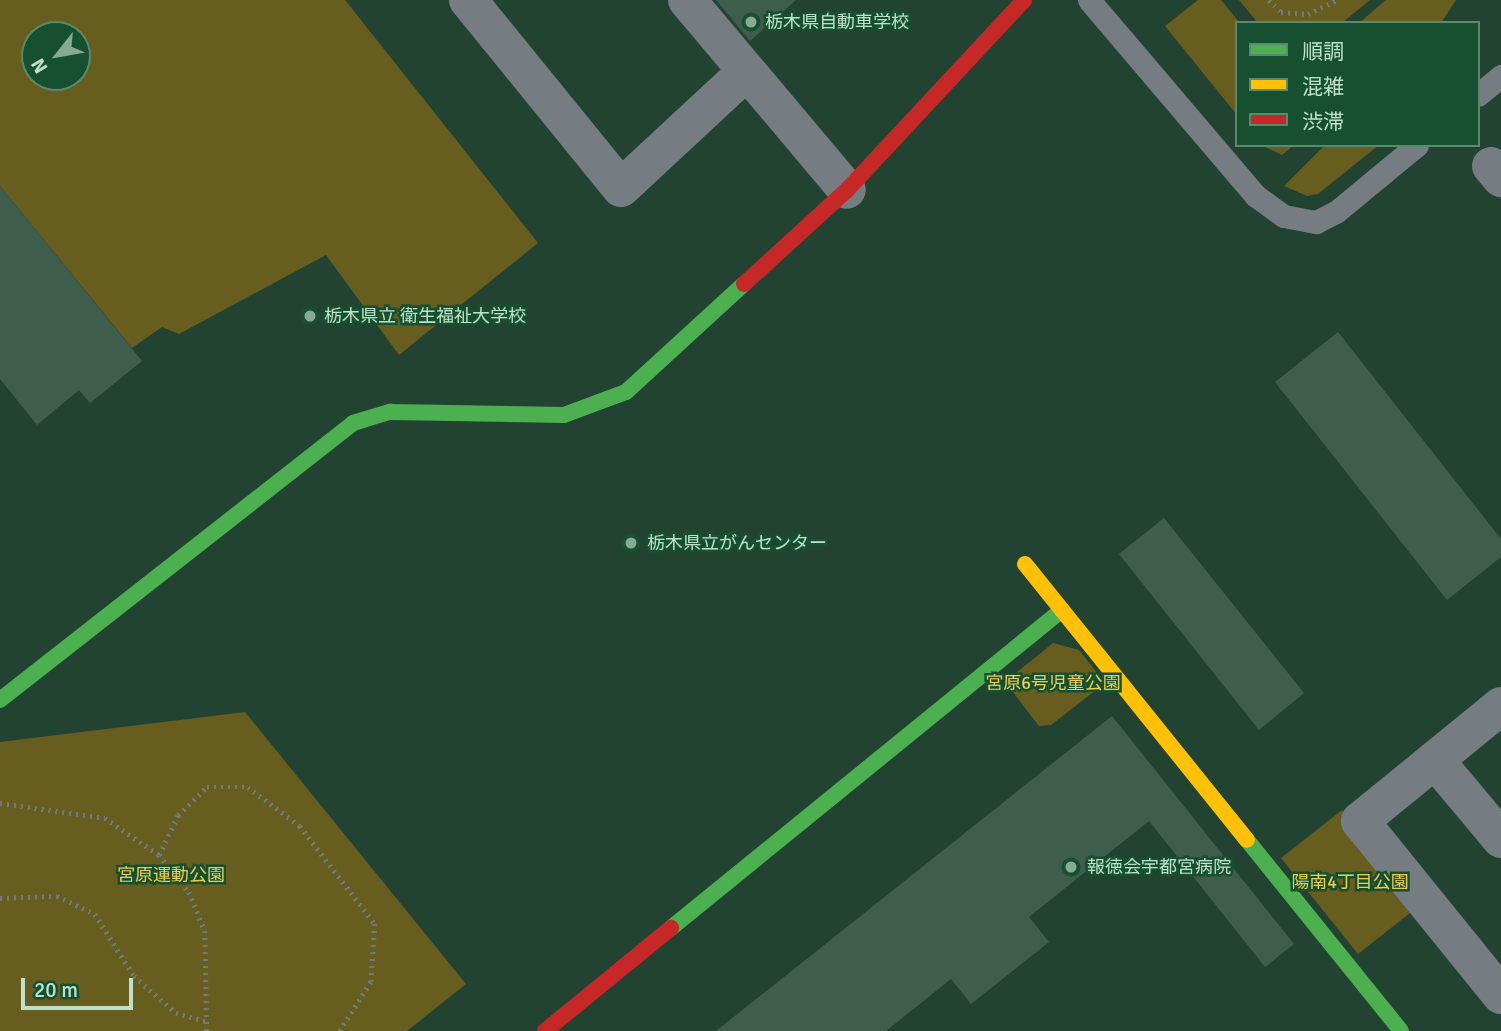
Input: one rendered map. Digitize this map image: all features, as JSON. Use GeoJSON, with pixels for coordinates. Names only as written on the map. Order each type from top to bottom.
{"type":"FeatureCollection","features":[{"type":"Feature","properties":{"kind":"street"},"geometry":{"type":"LineString","coordinates":[[468,0],[621,188],[746,72]]}},
{"type":"Feature","properties":{"kind":"street"},"geometry":{"type":"LineString","coordinates":[[687,0],[847,190]]}},
{"type":"Feature","properties":{"kind":"street"},"geometry":{"type":"LineString","coordinates":[[0,700],[353,423],[390,412],[564,415],[623,394],[847,190],[1024,0]]}},
{"type":"Feature","properties":{"kind":"street"},"geometry":{"type":"LineString","coordinates":[[1026,564],[1401,1031]]}},
{"type":"Feature","properties":{"kind":"street"},"geometry":{"type":"LineString","coordinates":[[545,1031],[1062,610]]}},
{"type":"Feature","properties":{"kind":"street"},"geometry":{"type":"LineString","coordinates":[[1501,706],[1360,821],[1501,995]]}},
{"type":"Feature","properties":{"kind":"street"},"geometry":{"type":"LineString","coordinates":[[1435,760],[1501,839]]}},
{"type":"Feature","properties":{"kind":"lane"},"geometry":{"type":"LineString","coordinates":[[1089,0],[1256,196],[1284,216],[1316,222],[1336,212],[1415,147]]}},
{"type":"Feature","properties":{"kind":"lane"},"geometry":{"type":"LineString","coordinates":[[1480,93],[1501,76]]}},
{"type":"Feature","properties":{"kind":"path"},"geometry":{"type":"LineString","coordinates":[[1269,0],[1281,12],[1308,14],[1337,0]]}},
{"type":"Feature","properties":{"kind":"path"},"geometry":{"type":"LineString","coordinates":[[159,855],[178,815],[207,787],[248,787],[300,826],[375,924],[371,982],[340,1031]]}},
{"type":"Feature","properties":{"kind":"path"},"geometry":{"type":"LineString","coordinates":[[0,803],[105,818],[159,855],[189,892],[205,930],[207,1031]]}},
{"type":"Feature","properties":{"kind":"path"},"geometry":{"type":"LineString","coordinates":[[0,898],[58,896],[95,915],[134,976],[176,1013],[206,1021]]}},
{"type":"Feature","properties":{"kind":"green space"},"geometry":{"type":"Polygon","coordinates":[[[0,0],[345,0],[538,243],[399,355],[326,255],[179,334],[162,327],[132,348],[0,186],[0,0]]]}},
{"type":"Feature","properties":{"kind":"green space"},"geometry":{"type":"Polygon","coordinates":[[[1198,0],[1221,0],[1238,21],[1235,21],[1235,113],[1165,26],[1198,0]]]}},
{"type":"Feature","properties":{"kind":"green space"},"geometry":{"type":"Polygon","coordinates":[[[1239,0],[1370,0],[1344,21],[1256,21],[1239,0]]]}},
{"type":"Feature","properties":{"kind":"green space"},"geometry":{"type":"Polygon","coordinates":[[[1386,0],[1456,0],[1442,21],[1361,21],[1386,0]]]}},
{"type":"Feature","properties":{"kind":"green space"},"geometry":{"type":"Polygon","coordinates":[[[1265,147],[1292,147],[1282,155],[1265,147]]]}},
{"type":"Feature","properties":{"kind":"green space"},"geometry":{"type":"Polygon","coordinates":[[[1323,147],[1377,147],[1318,194],[1307,196],[1284,186],[1323,147]]]}},
{"type":"Feature","properties":{"kind":"green space","name":"宮原6号児童公園"},"geometry":{"type":"Polygon","coordinates":[[[1053,643],[1079,650],[1105,683],[1051,725],[1039,726],[1005,682],[1053,643]]]}},
{"type":"Feature","properties":{"kind":"green space","name":"宮原運動公園"},"geometry":{"type":"Polygon","coordinates":[[[245,712],[466,984],[407,1031],[0,1031],[0,742],[245,712]]]}},
{"type":"Feature","properties":{"kind":"green space","name":"陽南4丁目公園"},"geometry":{"type":"Polygon","coordinates":[[[1342,810],[1419,906],[1358,954],[1281,858],[1342,810]]]}},
{"type":"Feature","properties":{"kind":"building","name":"栃木県自動車学校"},"geometry":{"type":"Polygon","coordinates":[[[716,0],[796,0],[750,41],[716,0]]]}},
{"type":"Feature","properties":{"kind":"building"},"geometry":{"type":"Polygon","coordinates":[[[0,186],[142,361],[90,403],[79,390],[37,425],[0,379],[0,186]]]}},
{"type":"Feature","properties":{"kind":"building"},"geometry":{"type":"Polygon","coordinates":[[[1338,332],[1501,539],[1501,557],[1447,600],[1275,382],[1338,332]]]}},
{"type":"Feature","properties":{"kind":"building"},"geometry":{"type":"Polygon","coordinates":[[[1164,518],[1304,693],[1259,730],[1119,554],[1164,518]]]}},
{"type":"Feature","properties":{"kind":"building"},"geometry":{"type":"Polygon","coordinates":[[[1112,716],[1294,944],[1265,967],[1149,821],[1029,917],[1049,942],[971,1004],[951,979],[886,1031],[716,1031],[1112,716]]]}},
{"type":"Feature","properties":{"kind":"traffic: fast"},"geometry":{"type":"LineString","coordinates":[[0,700],[353,423],[390,412],[564,415],[626,392],[744,284]]}},
{"type":"Feature","properties":{"kind":"traffic: fast"},"geometry":{"type":"LineString","coordinates":[[671,928],[1062,610]]}},
{"type":"Feature","properties":{"kind":"traffic: fast"},"geometry":{"type":"LineString","coordinates":[[1247,840],[1401,1031]]}},
{"type":"Feature","properties":{"kind":"traffic: slow"},"geometry":{"type":"LineString","coordinates":[[1025,564],[1247,840]]}},
{"type":"Feature","properties":{"kind":"traffic: jam"},"geometry":{"type":"LineString","coordinates":[[744,284],[847,190],[1024,0]]}},
{"type":"Feature","properties":{"kind":"traffic: jam"},"geometry":{"type":"LineString","coordinates":[[545,1031],[671,928]]}},
{"type":"Feature","properties":{"kind":"place","name":"栃木県自動車学校"},"geometry":{"type":"Point","coordinates":[751,22]}},
{"type":"Feature","properties":{"kind":"place","name":"栃木県立 衛生福祉大学校"},"geometry":{"type":"Point","coordinates":[310,316]}},
{"type":"Feature","properties":{"kind":"place","name":"栃木県立がんセンター"},"geometry":{"type":"Point","coordinates":[631,543]}},
{"type":"Feature","properties":{"kind":"place","name":"報徳会宇都宮病院"},"geometry":{"type":"Point","coordinates":[1071,867]}}]}
